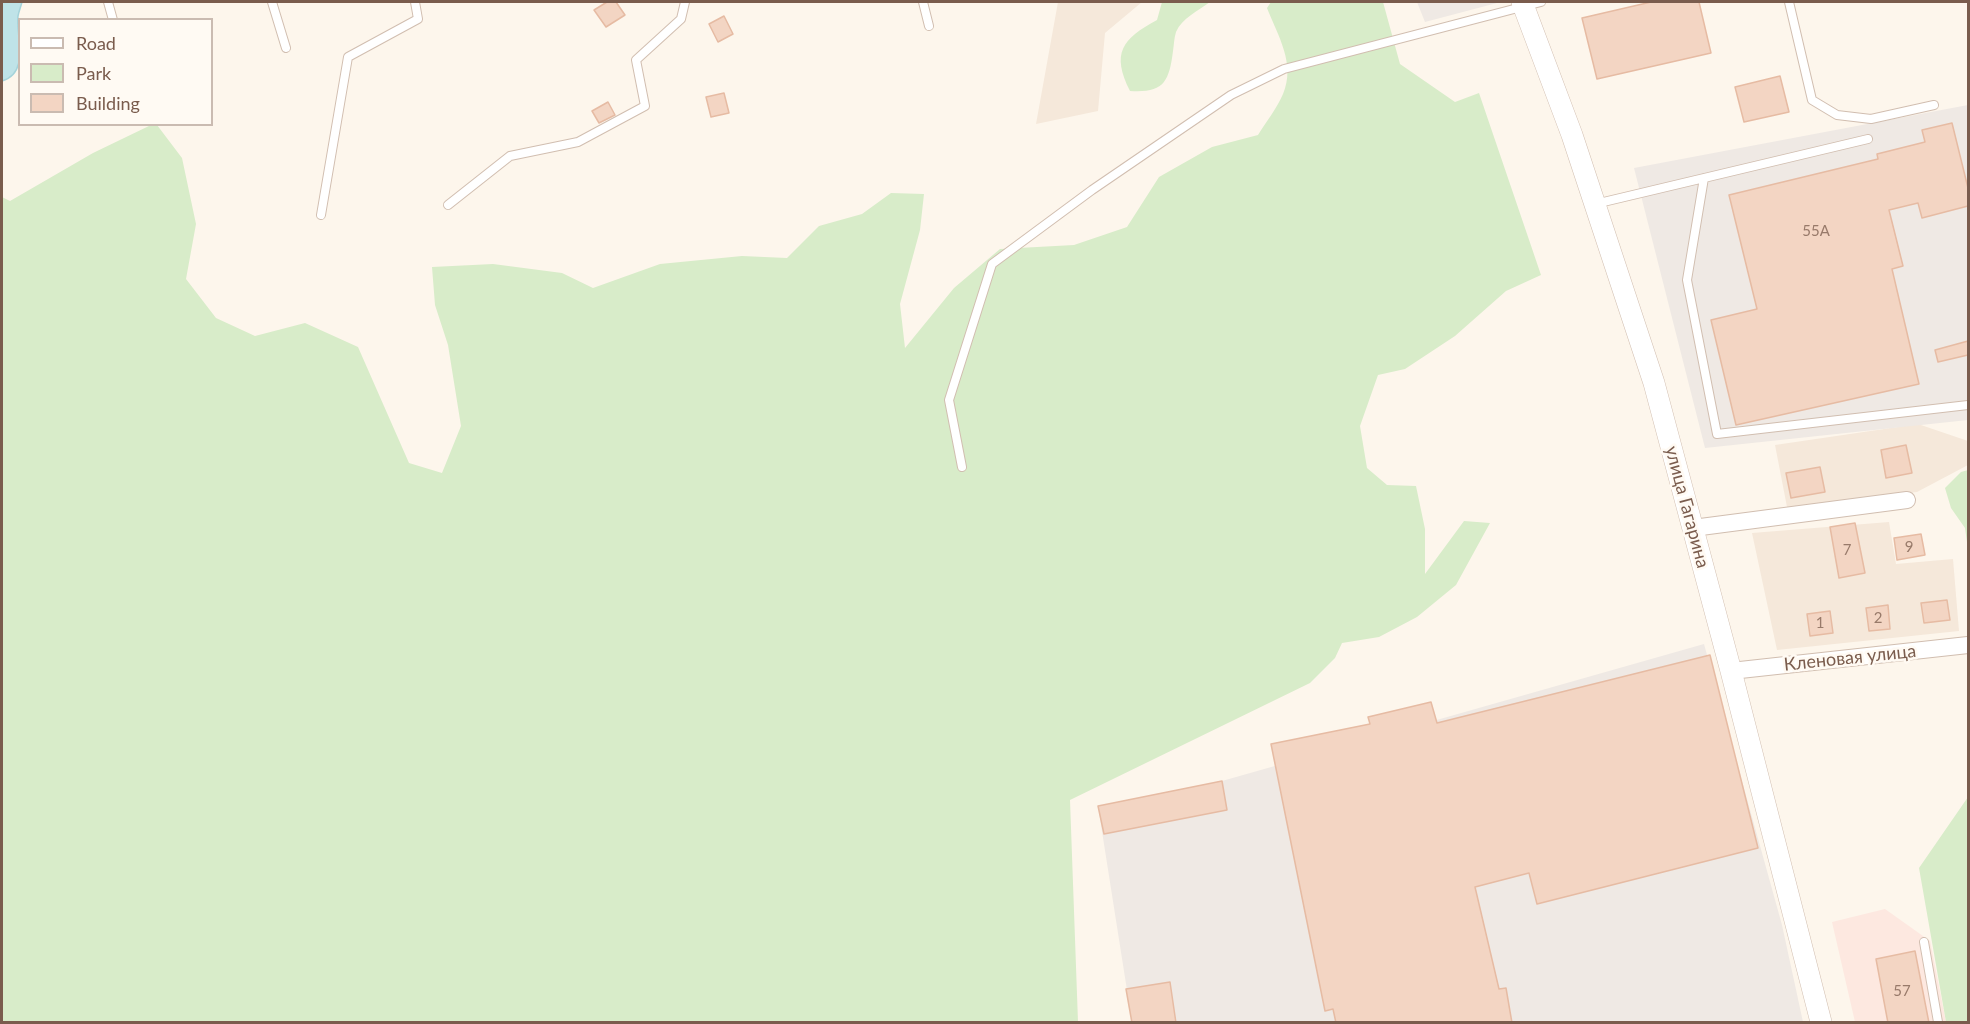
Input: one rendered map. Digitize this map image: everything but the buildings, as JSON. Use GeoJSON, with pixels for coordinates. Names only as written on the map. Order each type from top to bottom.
{"type":"FeatureCollection","features":[{"type":"Feature","properties":{"kind":"street","name":"улица Гагарина"},"geometry":{"type":"LineString","coordinates":[[1529,3],[1654,383],[1821,1023]]}},
{"type":"Feature","properties":{"kind":"street"},"geometry":{"type":"LineString","coordinates":[[1693,528],[1907,500]]}},
{"type":"Feature","properties":{"kind":"street","name":"Кленовая улица"},"geometry":{"type":"LineString","coordinates":[[1731,671],[1968,645]]}},
{"type":"Feature","properties":{"kind":"lane"},"geometry":{"type":"LineString","coordinates":[[108,2],[112,18]]}},
{"type":"Feature","properties":{"kind":"lane"},"geometry":{"type":"LineString","coordinates":[[272,2],[286,48]]}},
{"type":"Feature","properties":{"kind":"lane"},"geometry":{"type":"LineString","coordinates":[[321,215],[348,57],[418,19],[416,2]]}},
{"type":"Feature","properties":{"kind":"lane"},"geometry":{"type":"LineString","coordinates":[[448,205],[510,156],[578,142],[645,106],[636,60],[681,19],[685,2]]}},
{"type":"Feature","properties":{"kind":"lane"},"geometry":{"type":"LineString","coordinates":[[923,2],[929,26]]}},
{"type":"Feature","properties":{"kind":"lane"},"geometry":{"type":"LineString","coordinates":[[1789,2],[1812,100],[1838,115],[1871,119],[1934,105]]}},
{"type":"Feature","properties":{"kind":"lane"},"geometry":{"type":"LineString","coordinates":[[962,467],[949,400],[992,264],[1092,190],[1231,95],[1284,69],[1529,3]]}},
{"type":"Feature","properties":{"kind":"lane"},"geometry":{"type":"LineString","coordinates":[[1594,204],[1868,139]]}},
{"type":"Feature","properties":{"kind":"lane"},"geometry":{"type":"LineString","coordinates":[[1704,178],[1687,280],[1717,434],[1968,405]]}},
{"type":"Feature","properties":{"kind":"lane"},"geometry":{"type":"LineString","coordinates":[[1924,942],[1938,1023]]}},
{"type":"Feature","properties":{"kind":"shaded area"},"geometry":{"type":"Polygon","coordinates":[[[1058,2],[1142,2],[1105,33],[1098,111],[1036,124],[1058,2]]]}},
{"type":"Feature","properties":{"kind":"shaded area"},"geometry":{"type":"Polygon","coordinates":[[[1417,2],[1496,2],[1497,3],[1425,22],[1417,2]]]}},
{"type":"Feature","properties":{"kind":"shaded area"},"geometry":{"type":"Polygon","coordinates":[[[1968,105],[1968,420],[1705,448],[1634,168],[1968,105]]]}},
{"type":"Feature","properties":{"kind":"shaded area"},"geometry":{"type":"Polygon","coordinates":[[[1918,424],[1968,441],[1968,465],[1917,492],[1787,507],[1775,445],[1918,424]]]}},
{"type":"Feature","properties":{"kind":"shaded area"},"geometry":{"type":"Polygon","coordinates":[[[1889,522],[1896,564],[1953,559],[1959,631],[1777,650],[1752,533],[1889,522]]]}},
{"type":"Feature","properties":{"kind":"shaded area"},"geometry":{"type":"Polygon","coordinates":[[[1704,644],[1782,925],[1803,1022],[1132,1022],[1098,806],[1222,781],[1704,644]]]}},
{"type":"Feature","properties":{"kind":"shaded area"},"geometry":{"type":"Polygon","coordinates":[[[1885,909],[1930,941],[1946,1022],[1855,1022],[1832,922],[1885,909]]]}},
{"type":"Feature","properties":{"kind":"green space"},"geometry":{"type":"Polygon","coordinates":[[[1162,2],[1210,2],[1186,19],[1176,32],[1169,71],[1162,84],[1150,90],[1130,91],[1121,67],[1123,48],[1135,34],[1157,20],[1162,2]]]}},
{"type":"Feature","properties":{"kind":"green space"},"geometry":{"type":"Polygon","coordinates":[[[1271,2],[1383,2],[1400,64],[1455,102],[1479,93],[1541,275],[1506,291],[1455,336],[1405,369],[1378,375],[1360,426],[1367,468],[1387,485],[1416,486],[1425,529],[1425,574],[1464,521],[1490,523],[1456,585],[1417,617],[1379,637],[1342,643],[1335,658],[1310,683],[1070,800],[1078,1022],[2,1022],[2,197],[10,201],[93,153],[149,126],[158,126],[182,158],[196,224],[186,279],[216,318],[255,336],[305,323],[358,347],[409,463],[442,473],[461,426],[448,345],[435,305],[432,267],[493,264],[562,273],[593,288],[660,264],[742,256],[787,258],[819,226],[862,214],[891,193],[924,194],[920,230],[900,304],[905,348],[954,288],[1000,249],[1074,245],[1127,227],[1159,177],[1212,147],[1258,135],[1283,94],[1288,72],[1284,50],[1267,8],[1271,2]]]}},
{"type":"Feature","properties":{"kind":"green space"},"geometry":{"type":"Polygon","coordinates":[[[1968,470],[1968,549],[1965,528],[1951,508],[1945,488],[1961,472],[1968,470]]]}},
{"type":"Feature","properties":{"kind":"green space"},"geometry":{"type":"Polygon","coordinates":[[[1968,797],[1968,1022],[1946,1022],[1919,868],[1968,797]]]}},
{"type":"Feature","properties":{"kind":"water"},"geometry":{"type":"Polygon","coordinates":[[[2,2],[22,2],[18,16],[18,65],[11,77],[2,81],[2,2]]]}}]}
